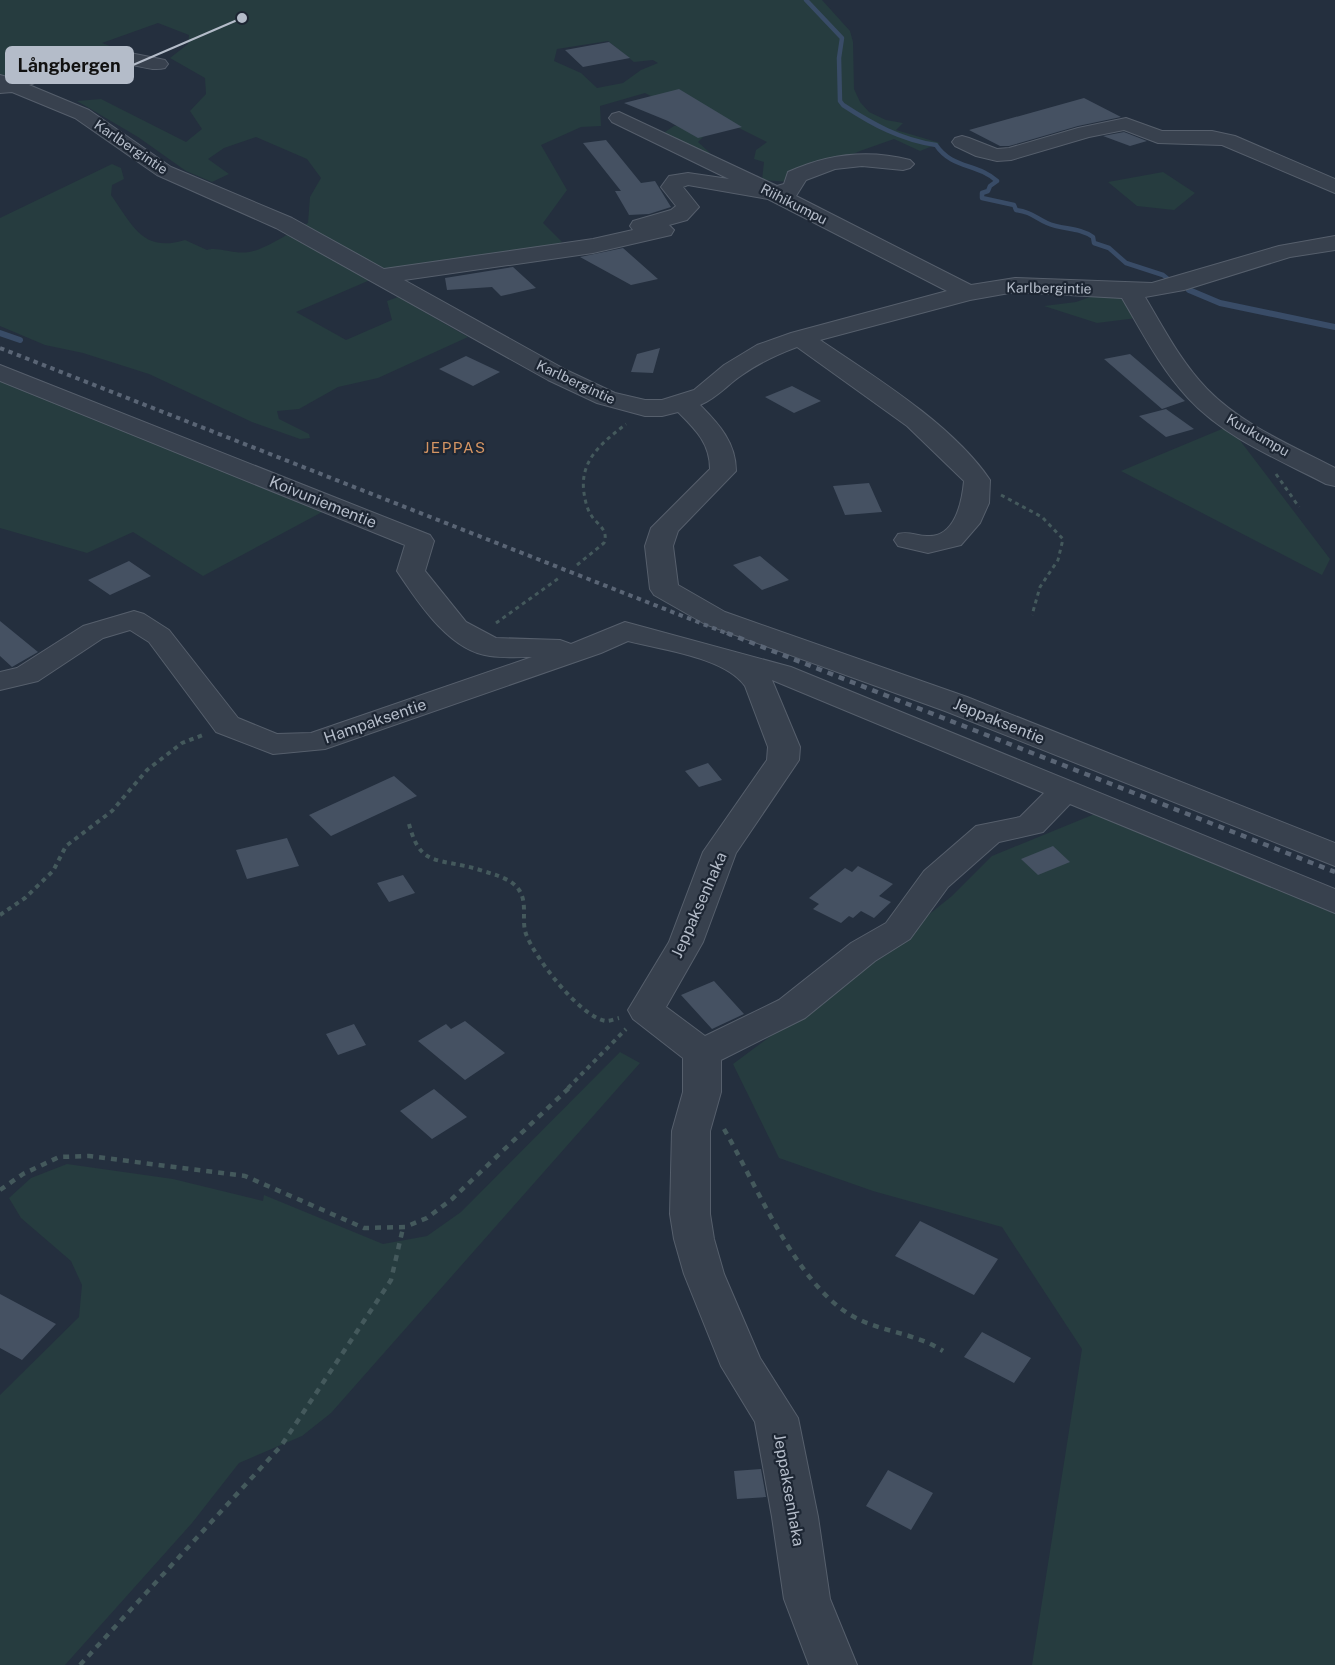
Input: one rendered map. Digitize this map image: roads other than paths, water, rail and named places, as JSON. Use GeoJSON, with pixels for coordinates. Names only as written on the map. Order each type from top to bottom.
{"type":"FeatureCollection","features":[{"type":"Feature","properties":{"kind":"street"},"geometry":{"type":"LineString","coordinates":[[4,85],[81,63],[121,58],[158,64]]}},
{"type":"Feature","properties":{"kind":"street","name":"Karlbergintie"},"geometry":{"type":"LineString","coordinates":[[4,85],[82,114],[164,171],[284,223],[557,375],[606,398],[645,408],[663,408],[704,395],[752,357],[800,338],[968,293],[1015,285],[1130,291],[1176,285],[1287,251],[1335,243]]}},
{"type":"Feature","properties":{"kind":"street","name":"Riihikumpu"},"geometry":{"type":"LineString","coordinates":[[619,118],[774,193],[968,293]]}},
{"type":"Feature","properties":{"kind":"street"},"geometry":{"type":"LineString","coordinates":[[962,142],[983,152],[997,155],[1011,154],[1085,132],[1126,124],[1158,136],[1212,137],[1228,140],[1335,187]]}},
{"type":"Feature","properties":{"kind":"street"},"geometry":{"type":"LineString","coordinates":[[641,226],[679,215],[688,207],[672,187],[677,182],[688,179],[774,193],[788,192],[794,185],[796,177],[806,171],[849,160],[878,160],[903,164]]}},
{"type":"Feature","properties":{"kind":"street"},"geometry":{"type":"LineString","coordinates":[[380,277],[593,246],[663,230]]}},
{"type":"Feature","properties":{"kind":"street","name":"Kuukumpu"},"geometry":{"type":"LineString","coordinates":[[1130,291],[1157,338],[1207,403],[1236,425],[1335,478]]}},
{"type":"Feature","properties":{"kind":"street"},"geometry":{"type":"LineString","coordinates":[[800,338],[898,406],[960,460],[977,480],[975,503],[966,523],[951,539],[928,545],[908,540]]}},
{"type":"Feature","properties":{"kind":"street","name":"Koivuniementie"},"geometry":{"type":"LineString","coordinates":[[0,372],[420,541],[411,571],[456,628],[490,647],[536,649],[591,647]]}},
{"type":"Feature","properties":{"kind":"street","name":"Jeppaksentie"},"geometry":{"type":"LineString","coordinates":[[683,403],[713,434],[721,446],[724,458],[723,471],[665,528],[659,546],[664,589],[715,618],[956,704],[1335,855]]}},
{"type":"Feature","properties":{"kind":"street","name":"Hampaksentie"},"geometry":{"type":"LineString","coordinates":[[0,681],[27,675],[93,632],[134,620],[159,636],[227,725],[273,744],[314,742],[591,647],[625,631]]}},
{"type":"Feature","properties":{"kind":"street","name":"Jeppaksenhaka"},"geometry":{"type":"LineString","coordinates":[[625,631],[730,659],[751,673],[760,685],[784,747],[783,760],[720,852],[686,942],[646,1010],[702,1053],[702,1092],[691,1131],[690,1214],[694,1239],[704,1274],[742,1366],[776,1418],[791,1494],[807,1599],[833,1665]]}},
{"type":"Feature","properties":{"kind":"street"},"geometry":{"type":"LineString","coordinates":[[730,659],[780,673],[829,692],[1335,902]]}},
{"type":"Feature","properties":{"kind":"street"},"geometry":{"type":"LineString","coordinates":[[702,1053],[792,1009],[863,952],[898,931],[936,879],[988,834],[1031,825],[1066,790]]}},
{"type":"Feature","properties":{"kind":"waterway"},"geometry":{"type":"LineString","coordinates":[[806,0],[842,38],[839,58],[840,101],[843,105],[887,130],[923,143],[936,145],[949,158],[989,175],[997,181],[990,186],[988,191],[982,193],[982,198],[1014,205],[1016,210],[1029,213],[1047,223],[1088,234],[1093,237],[1094,243],[1109,248],[1126,263],[1163,275],[1168,279]]}},
{"type":"Feature","properties":{"kind":"waterway"},"geometry":{"type":"LineString","coordinates":[[1189,290],[1220,303],[1335,327]]}},
{"type":"Feature","properties":{"kind":"waterway"},"geometry":{"type":"LineString","coordinates":[[0,333],[20,340]]}},
{"type":"Feature","properties":{"kind":"railway"},"geometry":{"type":"LineString","coordinates":[[0,348],[731,635]]}},
{"type":"Feature","properties":{"kind":"railway"},"geometry":{"type":"LineString","coordinates":[[727,633],[1335,872]]}},
{"type":"Feature","properties":{"kind":"place","name":"Långbergen"},"geometry":{"type":"Point","coordinates":[242,18]}},
{"type":"Feature","properties":{"kind":"district","name":"JEPPAS"},"geometry":{"type":"Point","coordinates":[455,447]}}]}
